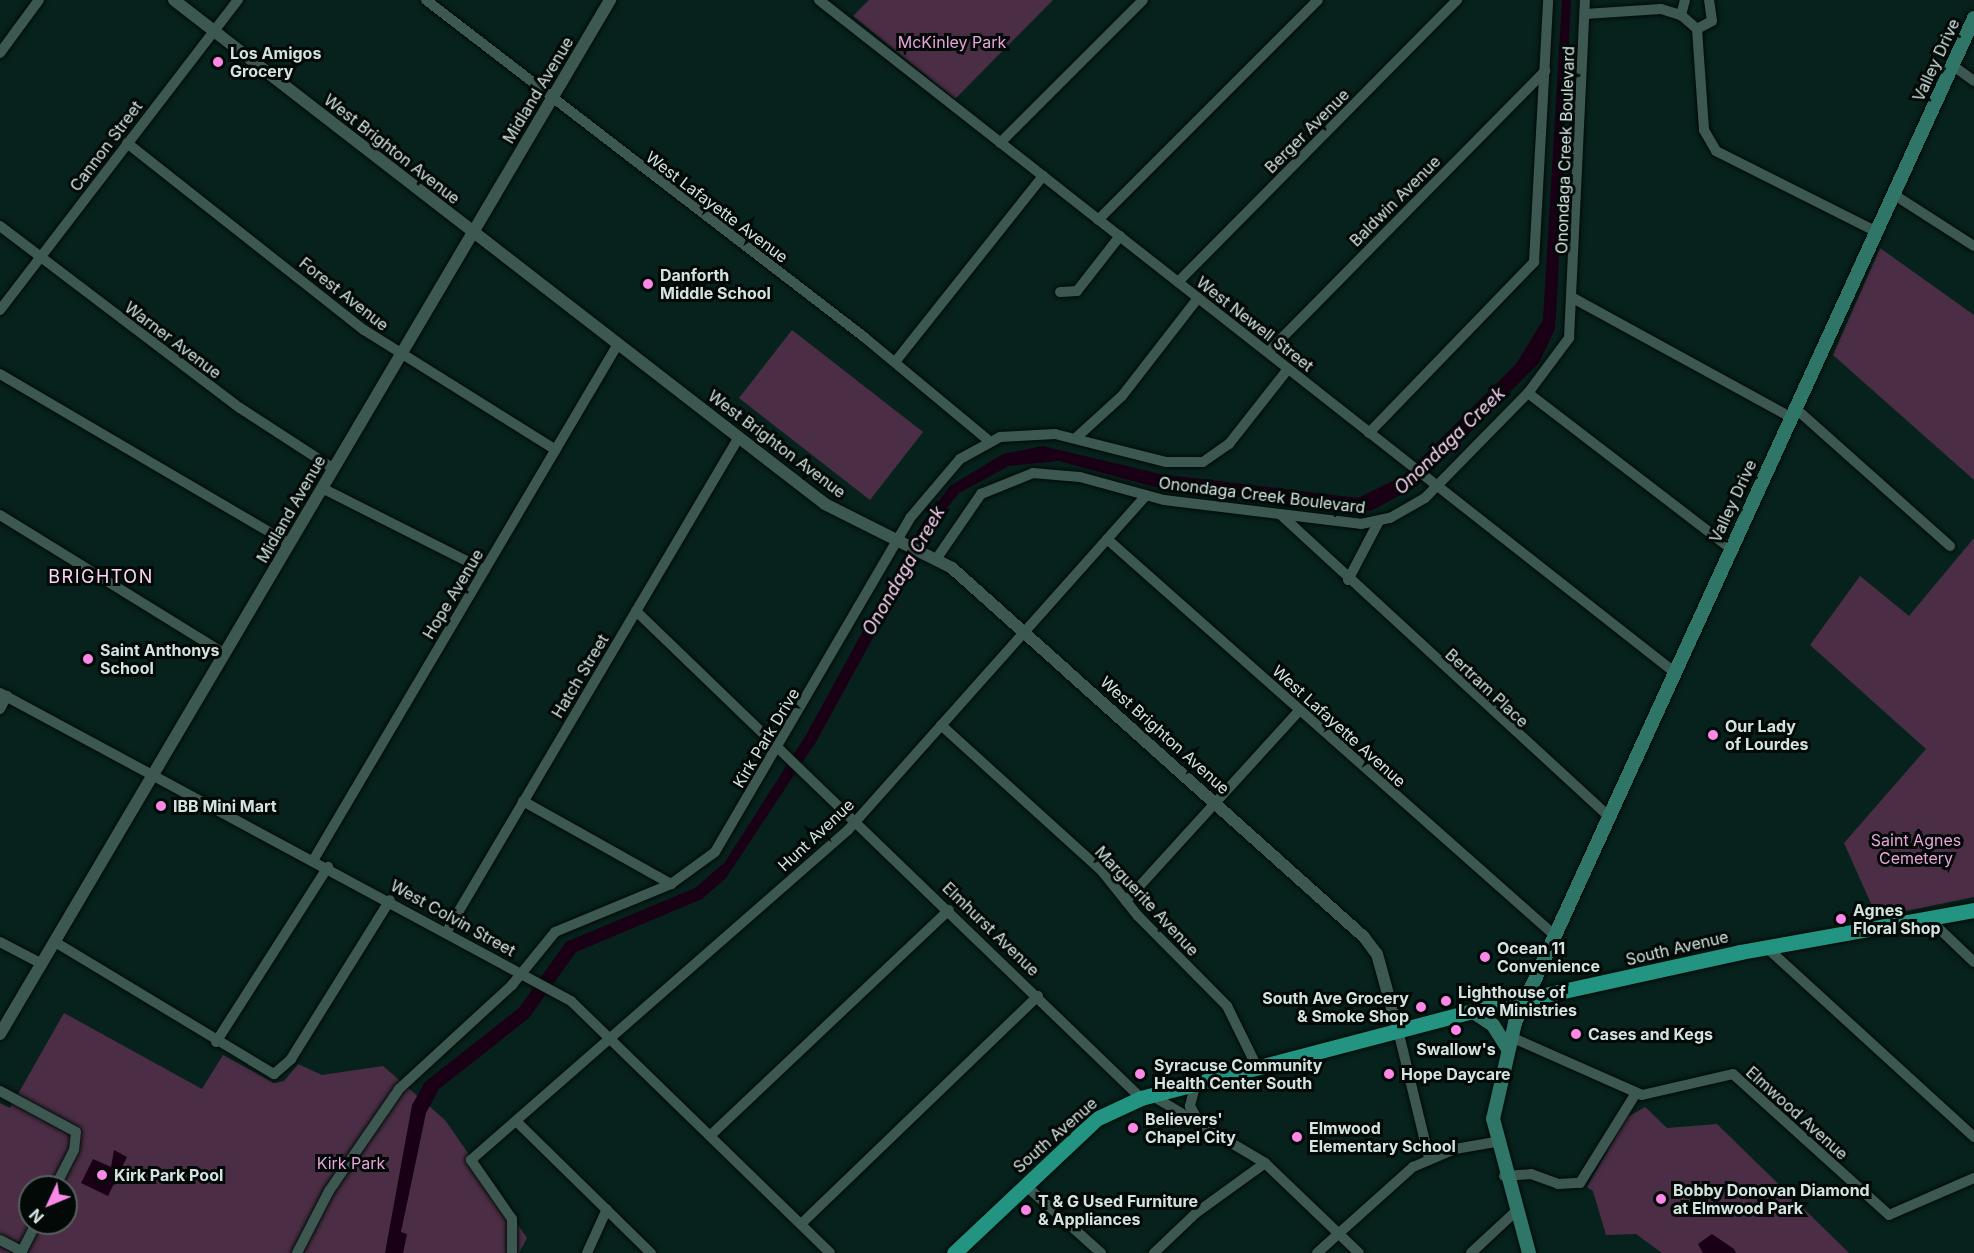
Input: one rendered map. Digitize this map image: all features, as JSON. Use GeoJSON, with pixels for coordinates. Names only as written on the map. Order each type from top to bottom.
{"type":"FeatureCollection","features":[{"type":"Feature","properties":{"kind":"main road","name":"Valley Drive"},"geometry":{"type":"LineString","coordinates":[[1529,1253],[1495,1142],[1496,1094],[1509,1042],[1524,1000],[1552,933],[1974,18]]}},
{"type":"Feature","properties":{"kind":"main road","name":"South Avenue"},"geometry":{"type":"LineString","coordinates":[[954,1253],[1096,1119],[1146,1096],[1472,1011],[1766,947],[1974,910]]}},
{"type":"Feature","properties":{"kind":"main road"},"geometry":{"type":"LineString","coordinates":[[1472,1011],[1493,1025],[1509,1042]]}},
{"type":"Feature","properties":{"kind":"street"},"geometry":{"type":"LineString","coordinates":[[0,53],[39,0]]}},
{"type":"Feature","properties":{"kind":"street","name":"West Brighton Avenue"},"geometry":{"type":"LineString","coordinates":[[174,0],[825,504],[932,555],[1024,632],[1374,948],[1398,1029],[1429,1158]]}},
{"type":"Feature","properties":{"kind":"street","name":"Cannon Street"},"geometry":{"type":"LineString","coordinates":[[0,310],[212,30],[238,0]]}},
{"type":"Feature","properties":{"kind":"street","name":"West Lafayette Avenue"},"geometry":{"type":"LineString","coordinates":[[426,0],[895,362],[988,440]]}},
{"type":"Feature","properties":{"kind":"street","name":"Midland Avenue"},"geometry":{"type":"LineString","coordinates":[[0,1034],[610,0]]}},
{"type":"Feature","properties":{"kind":"street","name":"West Newell Street"},"geometry":{"type":"LineString","coordinates":[[819,0],[1673,671]]}},
{"type":"Feature","properties":{"kind":"street"},"geometry":{"type":"LineString","coordinates":[[1000,143],[1143,0]]}},
{"type":"Feature","properties":{"kind":"street"},"geometry":{"type":"LineString","coordinates":[[1098,220],[1318,0]]}},
{"type":"Feature","properties":{"kind":"street","name":"Berger Avenue"},"geometry":{"type":"LineString","coordinates":[[1178,282],[1457,0]]}},
{"type":"Feature","properties":{"kind":"street","name":"Onondaga Creek Boulevard"},"geometry":{"type":"LineString","coordinates":[[1369,433],[1531,267],[1538,239],[1548,0]]}},
{"type":"Feature","properties":{"kind":"street","name":"Onondaga Creek Boulevard"},"geometry":{"type":"LineString","coordinates":[[932,555],[966,509],[1010,478],[1062,474],[1146,496],[1280,514],[1378,521],[1410,508],[1528,393],[1562,353],[1573,298],[1586,0]]}},
{"type":"Feature","properties":{"kind":"street"},"geometry":{"type":"LineString","coordinates":[[1681,15],[1685,0]]}},
{"type":"Feature","properties":{"kind":"street"},"geometry":{"type":"LineString","coordinates":[[1697,29],[1712,21],[1709,0]]}},
{"type":"Feature","properties":{"kind":"street"},"geometry":{"type":"LineString","coordinates":[[1585,14],[1661,9],[1681,15],[1697,29],[1704,130],[1716,151],[1875,231]]}},
{"type":"Feature","properties":{"kind":"street"},"geometry":{"type":"LineString","coordinates":[[1952,65],[1974,81]]}},
{"type":"Feature","properties":{"kind":"street","name":"Baldwin Avenue"},"geometry":{"type":"LineString","coordinates":[[1268,352],[1545,71]]}},
{"type":"Feature","properties":{"kind":"street","name":"Forest Avenue"},"geometry":{"type":"LineString","coordinates":[[128,143],[400,356],[556,450]]}},
{"type":"Feature","properties":{"kind":"street"},"geometry":{"type":"LineString","coordinates":[[895,362],[1043,176]]}},
{"type":"Feature","properties":{"kind":"street"},"geometry":{"type":"LineString","coordinates":[[1893,194],[1974,246]]}},
{"type":"Feature","properties":{"kind":"street","name":"Warner Avenue"},"geometry":{"type":"LineString","coordinates":[[0,226],[39,260],[240,408],[334,469]]}},
{"type":"Feature","properties":{"kind":"street"},"geometry":{"type":"LineString","coordinates":[[1060,292],[1077,291],[1120,236]]}},
{"type":"Feature","properties":{"kind":"street"},"geometry":{"type":"LineString","coordinates":[[1078,436],[1114,405],[1198,298]]}},
{"type":"Feature","properties":{"kind":"street"},"geometry":{"type":"LineString","coordinates":[[1573,298],[1792,412],[1950,546]]}},
{"type":"Feature","properties":{"kind":"street","name":"Hope Avenue"},"geometry":{"type":"LineString","coordinates":[[314,859],[618,344]]}},
{"type":"Feature","properties":{"kind":"street"},"geometry":{"type":"LineString","coordinates":[[988,440],[1078,436],[1166,462],[1203,462],[1229,444],[1288,369]]}},
{"type":"Feature","properties":{"kind":"street"},"geometry":{"type":"LineString","coordinates":[[0,374],[290,544]]}},
{"type":"Feature","properties":{"kind":"street"},"geometry":{"type":"LineString","coordinates":[[1528,393],[1730,548]]}},
{"type":"Feature","properties":{"kind":"street","name":"Hatch Street"},"geometry":{"type":"LineString","coordinates":[[447,931],[739,437]]}},
{"type":"Feature","properties":{"kind":"street","name":"Kirk Park Drive"},"geometry":{"type":"LineString","coordinates":[[297,1253],[329,1191],[399,1089],[521,974],[562,927],[671,884],[715,852],[782,750],[901,541],[941,477],[988,440]]}},
{"type":"Feature","properties":{"kind":"street"},"geometry":{"type":"LineString","coordinates":[[322,488],[484,570]]}},
{"type":"Feature","properties":{"kind":"street","name":"Hunt Avenue"},"geometry":{"type":"LineString","coordinates":[[512,1253],[512,1219],[471,1160],[856,821],[1146,496]]}},
{"type":"Feature","properties":{"kind":"street","name":"Bertram Place"},"geometry":{"type":"LineString","coordinates":[[1280,514],[1348,580],[1607,815]]}},
{"type":"Feature","properties":{"kind":"street"},"geometry":{"type":"LineString","coordinates":[[0,515],[225,654]]}},
{"type":"Feature","properties":{"kind":"street"},"geometry":{"type":"LineString","coordinates":[[1348,580],[1378,521]]}},
{"type":"Feature","properties":{"kind":"street","name":"West Lafayette Avenue"},"geometry":{"type":"LineString","coordinates":[[1107,539],[1552,933]]}},
{"type":"Feature","properties":{"kind":"street"},"geometry":{"type":"LineString","coordinates":[[636,611],[782,750]]}},
{"type":"Feature","properties":{"kind":"street"},"geometry":{"type":"LineString","coordinates":[[0,709],[3,694]]}},
{"type":"Feature","properties":{"kind":"street","name":"West Colvin Street"},"geometry":{"type":"LineString","coordinates":[[3,694],[390,900],[555,992],[613,1036],[830,1253]]}},
{"type":"Feature","properties":{"kind":"street"},"geometry":{"type":"LineString","coordinates":[[1126,901],[1299,711]]}},
{"type":"Feature","properties":{"kind":"street","name":"Marguerite Avenue"},"geometry":{"type":"LineString","coordinates":[[940,725],[1102,871],[1126,901],[1227,1006],[1257,1067]]}},
{"type":"Feature","properties":{"kind":"street","name":"Elmhurst Avenue"},"geometry":{"type":"LineString","coordinates":[[782,750],[1038,996],[1146,1096],[1200,1122],[1265,1163],[1359,1253]]}},
{"type":"Feature","properties":{"kind":"street"},"geometry":{"type":"LineString","coordinates":[[523,801],[671,884]]}},
{"type":"Feature","properties":{"kind":"street"},"geometry":{"type":"LineString","coordinates":[[216,1042],[328,867]]}},
{"type":"Feature","properties":{"kind":"street"},"geometry":{"type":"LineString","coordinates":[[55,942],[216,1042],[274,1074],[291,1059],[390,900]]}},
{"type":"Feature","properties":{"kind":"street"},"geometry":{"type":"LineString","coordinates":[[712,1134],[949,910]]}},
{"type":"Feature","properties":{"kind":"street"},"geometry":{"type":"LineString","coordinates":[[1929,919],[1974,962]]}},
{"type":"Feature","properties":{"kind":"street"},"geometry":{"type":"LineString","coordinates":[[0,942],[42,964]]}},
{"type":"Feature","properties":{"kind":"street"},"geometry":{"type":"LineString","coordinates":[[1766,947],[1974,1137]]}},
{"type":"Feature","properties":{"kind":"street"},"geometry":{"type":"LineString","coordinates":[[801,1224],[1038,996]]}},
{"type":"Feature","properties":{"kind":"street"},"geometry":{"type":"LineString","coordinates":[[1504,1176],[1531,1174],[1558,1184],[1580,1183],[1636,1093],[1509,1042]]}},
{"type":"Feature","properties":{"kind":"street","name":"Elmwood Avenue"},"geometry":{"type":"LineString","coordinates":[[1636,1093],[1733,1074],[1883,1212],[1900,1215],[1974,1178]]}},
{"type":"Feature","properties":{"kind":"street"},"geometry":{"type":"LineString","coordinates":[[1197,1083],[1190,1106],[1200,1122]]}},
{"type":"Feature","properties":{"kind":"street"},"geometry":{"type":"LineString","coordinates":[[0,1091],[76,1136],[60,1175]]}},
{"type":"Feature","properties":{"kind":"street"},"geometry":{"type":"LineString","coordinates":[[516,1121],[651,1253]]}},
{"type":"Feature","properties":{"kind":"street"},"geometry":{"type":"LineString","coordinates":[[1317,1253],[1429,1158],[1495,1142]]}},
{"type":"Feature","properties":{"kind":"street"},"geometry":{"type":"LineString","coordinates":[[1154,1253],[1196,1213],[1265,1163]]}},
{"type":"Feature","properties":{"kind":"street"},"geometry":{"type":"LineString","coordinates":[[1025,1185],[1101,1253]]}},
{"type":"Feature","properties":{"kind":"street"},"geometry":{"type":"LineString","coordinates":[[587,1253],[607,1209]]}},
{"type":"Feature","properties":{"kind":"street"},"geometry":{"type":"LineString","coordinates":[[1471,1253],[1515,1212]]}},
{"type":"Feature","properties":{"kind":"street"},"geometry":{"type":"LineString","coordinates":[[0,1240],[21,1252],[30,1235]]}},
{"type":"Feature","properties":{"kind":"green space","name":"McKinley Park"},"geometry":{"type":"Polygon","coordinates":[[[869,0],[1053,0],[955,99],[853,16],[869,0]]]}},
{"type":"Feature","properties":{"kind":"green space"},"geometry":{"type":"Polygon","coordinates":[[[1880,248],[1974,315],[1974,480],[1833,355],[1880,248]]]}},
{"type":"Feature","properties":{"kind":"green space"},"geometry":{"type":"Polygon","coordinates":[[[792,330],[923,432],[870,500],[739,398],[792,330]]]}},
{"type":"Feature","properties":{"kind":"green space","name":"Saint Agnes Cemetery"},"geometry":{"type":"Polygon","coordinates":[[[1974,538],[1974,897],[1877,917],[1844,843],[1926,749],[1810,645],[1860,576],[1909,616],[1974,538]]]}},
{"type":"Feature","properties":{"kind":"green space","name":"Kirk Park"},"geometry":{"type":"Polygon","coordinates":[[[64,1013],[202,1089],[223,1055],[274,1083],[284,1081],[298,1064],[322,1075],[383,1066],[445,1120],[527,1238],[519,1253],[0,1253],[0,1103],[10,1108],[64,1013]]]}},
{"type":"Feature","properties":{"kind":"green space"},"geometry":{"type":"Polygon","coordinates":[[[1645,1107],[1667,1128],[1717,1124],[1849,1253],[1662,1253],[1636,1234],[1606,1235],[1593,1191],[1587,1187],[1626,1118],[1645,1107]]]}},
{"type":"Feature","properties":{"kind":"water","name":"Onondaga Creek"},"geometry":{"type":"Polygon","coordinates":[[[1562,0],[1571,0],[1557,300],[1555,329],[1539,363],[1417,486],[1371,511],[1162,489],[1059,461],[1009,466],[959,493],[938,519],[816,742],[726,878],[702,899],[576,952],[529,1018],[439,1089],[426,1113],[401,1232],[407,1234],[403,1253],[385,1253],[412,1105],[425,1082],[519,1008],[566,942],[695,888],[725,862],[806,735],[922,523],[950,486],[1003,454],[1043,446],[1160,474],[1358,498],[1403,476],[1516,364],[1543,320],[1562,0]]]}},
{"type":"Feature","properties":{"kind":"water","name":"Kirk Park Pool"},"geometry":{"type":"Polygon","coordinates":[[[114,1150],[127,1157],[108,1196],[81,1183],[93,1159],[111,1167],[114,1150]]]}},
{"type":"Feature","properties":{"kind":"water"},"geometry":{"type":"Polygon","coordinates":[[[1712,1234],[1734,1249],[1736,1253],[1703,1253],[1698,1244],[1712,1234]]]}},
{"type":"Feature","properties":{"kind":"place","name":"Los Amigos Grocery"},"geometry":{"type":"Point","coordinates":[218,62]}},
{"type":"Feature","properties":{"kind":"place","name":"Danforth Middle School"},"geometry":{"type":"Point","coordinates":[648,284]}},
{"type":"Feature","properties":{"kind":"place","name":"Saint Anthonys School"},"geometry":{"type":"Point","coordinates":[88,659]}},
{"type":"Feature","properties":{"kind":"place","name":"Our Lady of Lourdes"},"geometry":{"type":"Point","coordinates":[1713,735]}},
{"type":"Feature","properties":{"kind":"place","name":"IBB Mini Mart"},"geometry":{"type":"Point","coordinates":[161,806]}},
{"type":"Feature","properties":{"kind":"place","name":"Agnes Floral Shop"},"geometry":{"type":"Point","coordinates":[1841,919]}},
{"type":"Feature","properties":{"kind":"place","name":"Ocean 11 Convenience"},"geometry":{"type":"Point","coordinates":[1485,957]}},
{"type":"Feature","properties":{"kind":"place","name":"Lighthouse of Love Ministries"},"geometry":{"type":"Point","coordinates":[1446,1001]}},
{"type":"Feature","properties":{"kind":"place","name":"South Ave Grocery & Smoke Shop"},"geometry":{"type":"Point","coordinates":[1421,1007]}},
{"type":"Feature","properties":{"kind":"place","name":"Swallow's"},"geometry":{"type":"Point","coordinates":[1456,1030]}},
{"type":"Feature","properties":{"kind":"place","name":"Cases and Kegs"},"geometry":{"type":"Point","coordinates":[1576,1034]}},
{"type":"Feature","properties":{"kind":"place","name":"Syracuse Community Health Center South"},"geometry":{"type":"Point","coordinates":[1140,1074]}},
{"type":"Feature","properties":{"kind":"place","name":"Hope Daycare"},"geometry":{"type":"Point","coordinates":[1389,1074]}},
{"type":"Feature","properties":{"kind":"place","name":"Believers' Chapel City"},"geometry":{"type":"Point","coordinates":[1133,1128]}},
{"type":"Feature","properties":{"kind":"place","name":"Elmwood Elementary School"},"geometry":{"type":"Point","coordinates":[1297,1137]}},
{"type":"Feature","properties":{"kind":"place","name":"Kirk Park Pool"},"geometry":{"type":"Point","coordinates":[102,1175]}},
{"type":"Feature","properties":{"kind":"place","name":"Bobby Donovan Diamond at Elmwood Park"},"geometry":{"type":"Point","coordinates":[1661,1199]}},
{"type":"Feature","properties":{"kind":"place","name":"T & G Used Furniture & Appliances"},"geometry":{"type":"Point","coordinates":[1026,1210]}},
{"type":"Feature","properties":{"kind":"district","name":"BRIGHTON"},"geometry":{"type":"Point","coordinates":[101,577]}}]}
